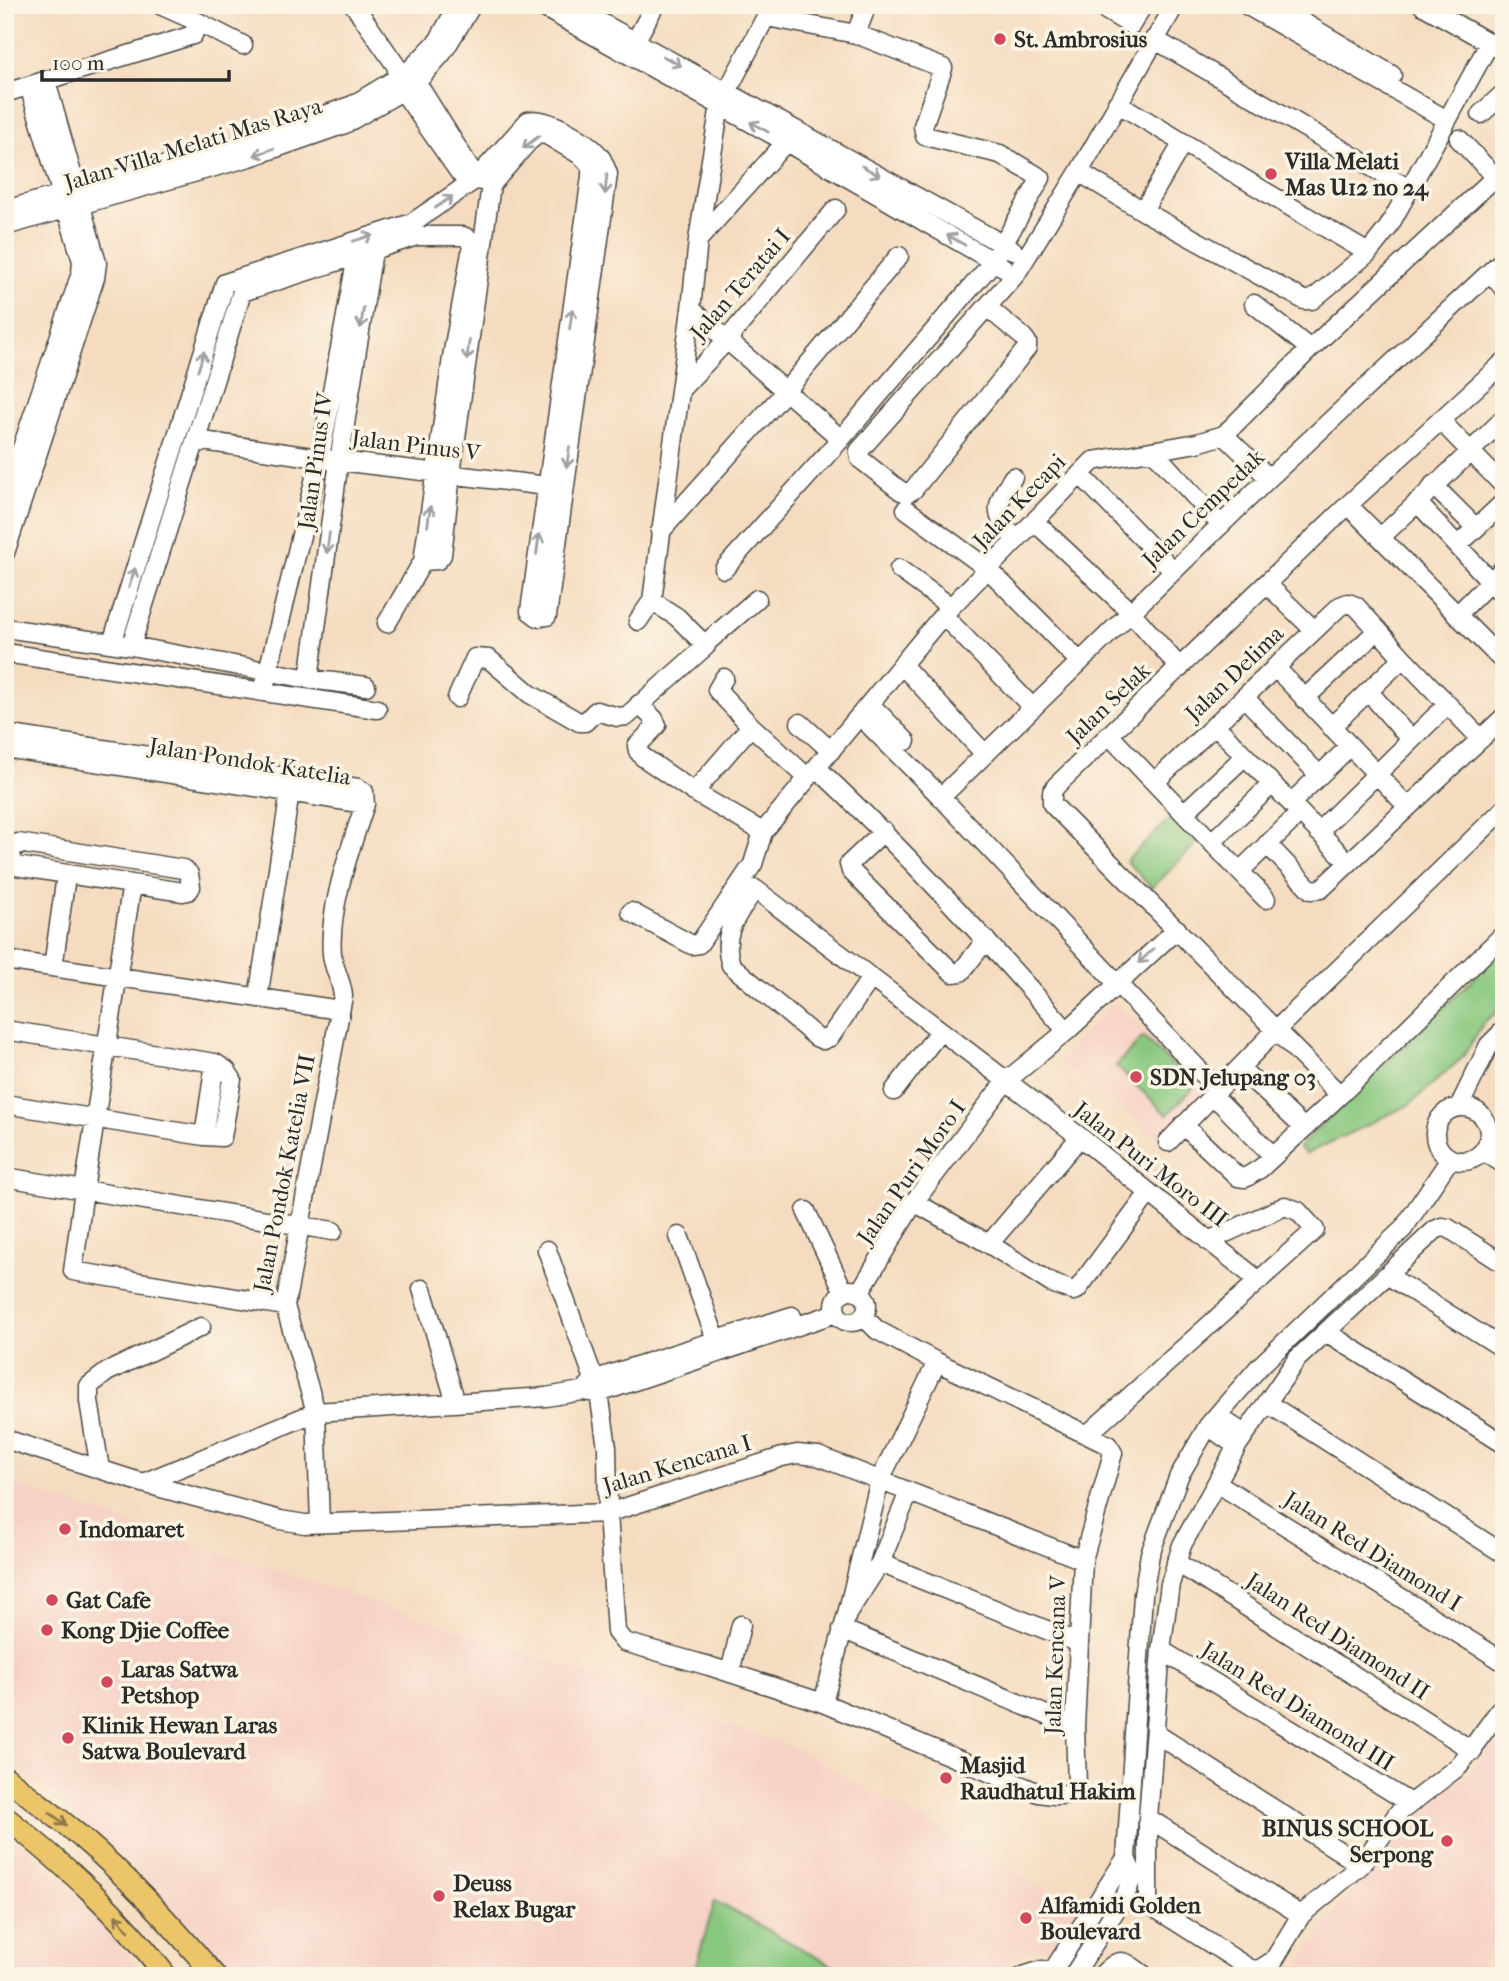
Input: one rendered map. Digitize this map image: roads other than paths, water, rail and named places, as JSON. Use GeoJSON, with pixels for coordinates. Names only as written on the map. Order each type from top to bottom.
{"type":"FeatureCollection","features":[{"type":"Feature","properties":{"kind":"main road"},"geometry":{"type":"LineString","coordinates":[[5,1777],[82,1838],[134,1886],[215,1976]]}},
{"type":"Feature","properties":{"kind":"main road"},"geometry":{"type":"LineString","coordinates":[[5,1817],[64,1864],[99,1898],[166,1976]]}},
{"type":"Feature","properties":{"kind":"street"},"geometry":{"type":"LineString","coordinates":[[160,5],[243,45]]}},
{"type":"Feature","properties":{"kind":"street"},"geometry":{"type":"LineString","coordinates":[[354,5],[405,79],[483,182]]}},
{"type":"Feature","properties":{"kind":"street","name":"Jalan Villa Melati Mas Raya"},"geometry":{"type":"LineString","coordinates":[[405,79],[438,41],[458,5]]}},
{"type":"Feature","properties":{"kind":"street","name":"Jalan Villa Melati Mas Raya"},"geometry":{"type":"LineString","coordinates":[[5,226],[72,200],[246,143],[342,117],[405,79],[443,52],[472,5]]}},
{"type":"Feature","properties":{"kind":"street"},"geometry":{"type":"LineString","coordinates":[[539,5],[632,48],[1027,258]]}},
{"type":"Feature","properties":{"kind":"street"},"geometry":{"type":"LineString","coordinates":[[569,5],[632,48]]}},
{"type":"Feature","properties":{"kind":"street"},"geometry":{"type":"LineString","coordinates":[[632,48],[655,5]]}},
{"type":"Feature","properties":{"kind":"street"},"geometry":{"type":"LineString","coordinates":[[856,34],[867,5]]}},
{"type":"Feature","properties":{"kind":"street"},"geometry":{"type":"LineString","coordinates":[[1097,5],[1131,25],[1143,5]]}},
{"type":"Feature","properties":{"kind":"street"},"geometry":{"type":"LineString","coordinates":[[987,307],[1023,337],[1027,348],[913,490],[907,493],[901,491],[860,458],[859,451],[1016,274],[1079,172],[1175,5]]}},
{"type":"Feature","properties":{"kind":"street"},"geometry":{"type":"LineString","coordinates":[[1246,5],[1450,116]]}},
{"type":"Feature","properties":{"kind":"street"},"geometry":{"type":"LineString","coordinates":[[1274,5],[1450,116]]}},
{"type":"Feature","properties":{"kind":"street"},"geometry":{"type":"LineString","coordinates":[[1079,172],[1143,211],[1304,300],[1312,300],[1368,253],[1388,228],[1450,116],[1496,47],[1422,5]]}},
{"type":"Feature","properties":{"kind":"street"},"geometry":{"type":"LineString","coordinates":[[638,621],[652,601],[698,240],[723,98],[769,11],[856,34],[943,68],[923,126],[925,136],[1000,154],[1041,178],[993,262],[841,439],[724,569]]}},
{"type":"Feature","properties":{"kind":"street"},"geometry":{"type":"LineString","coordinates":[[5,93],[185,39],[193,35],[198,22]]}},
{"type":"Feature","properties":{"kind":"street"},"geometry":{"type":"LineString","coordinates":[[1154,38],[1409,189]]}},
{"type":"Feature","properties":{"kind":"street"},"geometry":{"type":"LineString","coordinates":[[5,553],[95,278],[97,263],[72,200],[37,83]]}},
{"type":"Feature","properties":{"kind":"street"},"geometry":{"type":"LineString","coordinates":[[1481,114],[1504,93]]}},
{"type":"Feature","properties":{"kind":"street"},"geometry":{"type":"LineString","coordinates":[[723,98],[786,142],[1016,274]]}},
{"type":"Feature","properties":{"kind":"street"},"geometry":{"type":"LineString","coordinates":[[1117,103],[1368,253]]}},
{"type":"Feature","properties":{"kind":"street"},"geometry":{"type":"LineString","coordinates":[[131,646],[242,292],[307,263],[365,253],[414,230],[483,182],[537,135],[545,134],[582,156],[591,166],[591,177],[563,428],[530,611],[532,615],[543,618],[547,616],[551,495]]}},
{"type":"Feature","properties":{"kind":"street"},"geometry":{"type":"LineString","coordinates":[[1459,139],[1500,180]]}},
{"type":"Feature","properties":{"kind":"street"},"geometry":{"type":"LineString","coordinates":[[698,240],[786,142]]}},
{"type":"Feature","properties":{"kind":"street"},"geometry":{"type":"LineString","coordinates":[[1143,211],[1182,144]]}},
{"type":"Feature","properties":{"kind":"street","name":"Jalan Kecapi"},"geometry":{"type":"LineString","coordinates":[[631,912],[692,945],[699,944],[753,864],[763,832],[947,611],[1093,461],[1197,443],[1224,435],[1310,349],[1490,182],[1500,180]]}},
{"type":"Feature","properties":{"kind":"street"},"geometry":{"type":"LineString","coordinates":[[387,623],[423,561],[443,473],[483,182]]}},
{"type":"Feature","properties":{"kind":"street"},"geometry":{"type":"LineString","coordinates":[[5,498],[81,273],[82,261],[72,200]]}},
{"type":"Feature","properties":{"kind":"street","name":"Jalan Villa Melati Mas Raya"},"geometry":{"type":"LineString","coordinates":[[5,210],[72,200]]}},
{"type":"Feature","properties":{"kind":"street","name":"Jalan Teratai I"},"geometry":{"type":"LineString","coordinates":[[680,390],[726,341],[836,209]]}},
{"type":"Feature","properties":{"kind":"street"},"geometry":{"type":"LineString","coordinates":[[112,643],[225,283],[307,263],[414,230],[469,239],[472,247],[453,351],[443,473]]}},
{"type":"Feature","properties":{"kind":"street","name":"Jalan Pinus IV"},"geometry":{"type":"LineString","coordinates":[[263,692],[320,457],[365,253]]}},
{"type":"Feature","properties":{"kind":"street","name":"Jalan Pinus IV"},"geometry":{"type":"LineString","coordinates":[[309,679],[365,253]]}},
{"type":"Feature","properties":{"kind":"street"},"geometry":{"type":"LineString","coordinates":[[660,532],[785,392],[899,256]]}},
{"type":"Feature","properties":{"kind":"street"},"geometry":{"type":"LineString","coordinates":[[1497,266],[1504,289]]}},
{"type":"Feature","properties":{"kind":"street","name":"Jalan Cempedak"},"geometry":{"type":"LineString","coordinates":[[941,797],[1269,478],[1497,266]]}},
{"type":"Feature","properties":{"kind":"street"},"geometry":{"type":"LineString","coordinates":[[1254,304],[1310,349]]}},
{"type":"Feature","properties":{"kind":"street"},"geometry":{"type":"LineString","coordinates":[[691,309],[841,439]]}},
{"type":"Feature","properties":{"kind":"street","name":"Jalan Selak"},"geometry":{"type":"LineString","coordinates":[[1339,1095],[1052,804],[1052,792],[1348,505],[1503,365]]}},
{"type":"Feature","properties":{"kind":"street"},"geometry":{"type":"LineString","coordinates":[[1440,420],[1504,486]]}},
{"type":"Feature","properties":{"kind":"street"},"geometry":{"type":"LineString","coordinates":[[1381,537],[1503,421]]}},
{"type":"Feature","properties":{"kind":"street"},"geometry":{"type":"LineString","coordinates":[[1224,435],[1269,478]]}},
{"type":"Feature","properties":{"kind":"street","name":"Jalan Pinus V"},"geometry":{"type":"LineString","coordinates":[[196,440],[443,473],[551,495]]}},
{"type":"Feature","properties":{"kind":"street"},"geometry":{"type":"LineString","coordinates":[[1153,451],[1221,525]]}},
{"type":"Feature","properties":{"kind":"street"},"geometry":{"type":"LineString","coordinates":[[1080,474],[1174,570]]}},
{"type":"Feature","properties":{"kind":"street"},"geometry":{"type":"LineString","coordinates":[[1013,477],[998,503],[999,516],[1005,529],[1016,540]]}},
{"type":"Feature","properties":{"kind":"street"},"geometry":{"type":"LineString","coordinates":[[1433,485],[1475,527]]}},
{"type":"Feature","properties":{"kind":"street"},"geometry":{"type":"LineString","coordinates":[[159,495],[177,497]]}},
{"type":"Feature","properties":{"kind":"street"},"geometry":{"type":"LineString","coordinates":[[1417,502],[1504,596]]}},
{"type":"Feature","properties":{"kind":"street"},"geometry":{"type":"LineString","coordinates":[[1458,545],[1504,502]]}},
{"type":"Feature","properties":{"kind":"street"},"geometry":{"type":"LineString","coordinates":[[1348,505],[1457,615],[1502,656]]}},
{"type":"Feature","properties":{"kind":"street"},"geometry":{"type":"LineString","coordinates":[[906,509],[988,569],[1080,662]]}},
{"type":"Feature","properties":{"kind":"street"},"geometry":{"type":"LineString","coordinates":[[1035,522],[1131,612],[1180,668]]}},
{"type":"Feature","properties":{"kind":"street"},"geometry":{"type":"LineString","coordinates":[[1457,615],[1504,568]]}},
{"type":"Feature","properties":{"kind":"street"},"geometry":{"type":"LineString","coordinates":[[899,569],[947,611],[1032,708]]}},
{"type":"Feature","properties":{"kind":"street"},"geometry":{"type":"LineString","coordinates":[[1269,582],[1274,591],[1314,630]]}},
{"type":"Feature","properties":{"kind":"street"},"geometry":{"type":"LineString","coordinates":[[457,698],[469,667],[479,656],[489,659],[530,694],[579,722],[585,722],[596,711],[622,718],[706,648],[705,644],[757,599]]}},
{"type":"Feature","properties":{"kind":"street"},"geometry":{"type":"LineString","coordinates":[[652,601],[677,617],[705,644]]}},
{"type":"Feature","properties":{"kind":"street","name":"Jalan Delima"},"geometry":{"type":"LineString","coordinates":[[1156,781],[1340,606],[1348,603],[1356,606],[1378,630]]}},
{"type":"Feature","properties":{"kind":"street"},"geometry":{"type":"LineString","coordinates":[[5,628],[131,646],[309,679],[366,685]]}},
{"type":"Feature","properties":{"kind":"street"},"geometry":{"type":"LineString","coordinates":[[1304,699],[1378,630],[1481,739]]}},
{"type":"Feature","properties":{"kind":"street"},"geometry":{"type":"LineString","coordinates":[[5,653],[377,709]]}},
{"type":"Feature","properties":{"kind":"street"},"geometry":{"type":"LineString","coordinates":[[1331,727],[1403,658]]}},
{"type":"Feature","properties":{"kind":"street"},"geometry":{"type":"LineString","coordinates":[[902,665],[985,754]]}},
{"type":"Feature","properties":{"kind":"street"},"geometry":{"type":"LineString","coordinates":[[1275,667],[1408,807]]}},
{"type":"Feature","properties":{"kind":"street"},"geometry":{"type":"LineString","coordinates":[[724,678],[717,690],[751,726],[884,831],[1067,1031]]}},
{"type":"Feature","properties":{"kind":"street"},"geometry":{"type":"LineString","coordinates":[[1368,691],[1411,740]]}},
{"type":"Feature","properties":{"kind":"street"},"geometry":{"type":"LineString","coordinates":[[1244,697],[1320,775]]}},
{"type":"Feature","properties":{"kind":"street"},"geometry":{"type":"LineString","coordinates":[[639,704],[657,725],[637,746],[638,751],[694,792],[763,832]]}},
{"type":"Feature","properties":{"kind":"street"},"geometry":{"type":"LineString","coordinates":[[1318,832],[1447,705]]}},
{"type":"Feature","properties":{"kind":"street"},"geometry":{"type":"LineString","coordinates":[[865,710],[906,741]]}},
{"type":"Feature","properties":{"kind":"street"},"geometry":{"type":"LineString","coordinates":[[865,710],[941,797],[1273,1156]]}},
{"type":"Feature","properties":{"kind":"street"},"geometry":{"type":"LineString","coordinates":[[1267,845],[1311,890],[1321,889],[1504,717]]}},
{"type":"Feature","properties":{"kind":"street"},"geometry":{"type":"LineString","coordinates":[[800,723],[831,751]]}},
{"type":"Feature","properties":{"kind":"street"},"geometry":{"type":"LineString","coordinates":[[1215,724],[1348,862]]}},
{"type":"Feature","properties":{"kind":"street"},"geometry":{"type":"LineString","coordinates":[[694,792],[751,726]]}},
{"type":"Feature","properties":{"kind":"street","name":"Jalan Pondok Katelia"},"geometry":{"type":"LineString","coordinates":[[5,734],[291,785]]}},
{"type":"Feature","properties":{"kind":"street"},"geometry":{"type":"LineString","coordinates":[[1110,736],[1156,781],[1266,899]]}},
{"type":"Feature","properties":{"kind":"street"},"geometry":{"type":"LineString","coordinates":[[1240,870],[1267,845],[1320,775],[1349,747]]}},
{"type":"Feature","properties":{"kind":"street","name":"Jalan Pondok Katelia"},"geometry":{"type":"LineString","coordinates":[[5,748],[291,785],[358,788],[364,792],[365,804]]}},
{"type":"Feature","properties":{"kind":"street"},"geometry":{"type":"LineString","coordinates":[[1185,812],[1245,756]]}},
{"type":"Feature","properties":{"kind":"street"},"geometry":{"type":"LineString","coordinates":[[1213,841],[1272,784]]}},
{"type":"Feature","properties":{"kind":"street"},"geometry":{"type":"LineString","coordinates":[[258,998],[291,785]]}},
{"type":"Feature","properties":{"kind":"street","name":"Jalan Pondok Katelia VII"},"geometry":{"type":"LineString","coordinates":[[84,1190],[73,1271],[285,1306],[341,1010],[342,984],[332,957],[336,909],[342,875],[365,804]]}},
{"type":"Feature","properties":{"kind":"street"},"geometry":{"type":"LineString","coordinates":[[1168,1142],[1276,1030],[1504,809]]}},
{"type":"Feature","properties":{"kind":"street"},"geometry":{"type":"LineString","coordinates":[[884,831],[849,867],[953,974],[961,972],[986,940]]}},
{"type":"Feature","properties":{"kind":"street"},"geometry":{"type":"LineString","coordinates":[[18,843],[183,869],[187,871],[191,884],[188,891],[183,892],[66,876],[16,866],[10,861],[12,845],[18,843]]}},
{"type":"Feature","properties":{"kind":"street"},"geometry":{"type":"LineString","coordinates":[[53,967],[66,876]]}},
{"type":"Feature","properties":{"kind":"street"},"geometry":{"type":"LineString","coordinates":[[84,1190],[132,884]]}},
{"type":"Feature","properties":{"kind":"street","name":"Jalan Puri Moro III"},"geometry":{"type":"LineString","coordinates":[[871,978],[831,1037],[823,1040],[731,965],[728,955],[730,927],[755,889],[1080,1137],[1259,1281]]}},
{"type":"Feature","properties":{"kind":"street","name":"Jalan Puri Moro I"},"geometry":{"type":"LineString","coordinates":[[844,1300],[914,1202],[1008,1084],[1177,929]]}},
{"type":"Feature","properties":{"kind":"street"},"geometry":{"type":"LineString","coordinates":[[1183,1125],[1234,1182],[1261,1168],[1504,934]]}},
{"type":"Feature","properties":{"kind":"street"},"geometry":{"type":"LineString","coordinates":[[5,960],[341,1010]]}},
{"type":"Feature","properties":{"kind":"street"},"geometry":{"type":"LineString","coordinates":[[5,1030],[215,1063],[226,1070],[232,1079],[222,1137],[5,1104]]}},
{"type":"Feature","properties":{"kind":"street"},"geometry":{"type":"LineString","coordinates":[[1460,1107],[1489,1045],[1504,1030]]}},
{"type":"Feature","properties":{"kind":"street"},"geometry":{"type":"LineString","coordinates":[[894,1091],[940,1031]]}},
{"type":"Feature","properties":{"kind":"street"},"geometry":{"type":"LineString","coordinates":[[1240,1068],[1304,1128]]}},
{"type":"Feature","properties":{"kind":"street"},"geometry":{"type":"LineString","coordinates":[[1460,1107],[1469,1108],[1484,1118],[1489,1135],[1483,1152],[1468,1161],[1450,1159],[1437,1147],[1434,1129],[1443,1114],[1460,1107]]}},
{"type":"Feature","properties":{"kind":"street"},"geometry":{"type":"LineString","coordinates":[[989,1244],[1080,1137]]}},
{"type":"Feature","properties":{"kind":"street"},"geometry":{"type":"LineString","coordinates":[[1483,1152],[1504,1164]]}},
{"type":"Feature","properties":{"kind":"street"},"geometry":{"type":"LineString","coordinates":[[1073,1976],[1126,1894],[1132,1877],[1126,1858],[1143,1595],[1150,1554],[1180,1476],[1213,1421],[1260,1366],[1403,1229],[1450,1159]]}},
{"type":"Feature","properties":{"kind":"street"},"geometry":{"type":"LineString","coordinates":[[5,1177],[333,1231]]}},
{"type":"Feature","properties":{"kind":"street"},"geometry":{"type":"LineString","coordinates":[[914,1202],[1051,1283],[1073,1291],[1077,1290],[1149,1193]]}},
{"type":"Feature","properties":{"kind":"street"},"geometry":{"type":"LineString","coordinates":[[1087,1435],[1315,1230],[1298,1211],[1285,1206],[1208,1241]]}},
{"type":"Feature","properties":{"kind":"street"},"geometry":{"type":"LineString","coordinates":[[807,1211],[844,1300]]}},
{"type":"Feature","properties":{"kind":"street"},"geometry":{"type":"LineString","coordinates":[[1504,1264],[1448,1228],[1442,1227],[1297,1359],[1241,1440],[1182,1545],[1170,1584],[1161,1650],[1148,1818],[1147,1897],[1150,1905],[1252,1970],[1267,1966],[1274,1960],[1301,1915],[1361,1865],[1398,1813],[1445,1779],[1472,1751],[1504,1704]]}},
{"type":"Feature","properties":{"kind":"street"},"geometry":{"type":"LineString","coordinates":[[680,1236],[718,1345]]}},
{"type":"Feature","properties":{"kind":"street"},"geometry":{"type":"LineString","coordinates":[[547,1250],[592,1388],[607,1447],[608,1513]]}},
{"type":"Feature","properties":{"kind":"street"},"geometry":{"type":"LineString","coordinates":[[1387,1275],[1504,1349]]}},
{"type":"Feature","properties":{"kind":"street"},"geometry":{"type":"LineString","coordinates":[[422,1289],[456,1403]]}},
{"type":"Feature","properties":{"kind":"street"},"geometry":{"type":"LineString","coordinates":[[143,1483],[316,1412],[546,1397],[592,1388],[844,1300],[866,1304],[864,1320]]}},
{"type":"Feature","properties":{"kind":"street","name":"Jalan Kencana V"},"geometry":{"type":"LineString","coordinates":[[608,1513],[616,1632],[624,1642],[730,1672],[823,1703],[1039,1793],[1070,1793],[1077,1785],[1075,1727],[1083,1560],[1114,1453],[1108,1445],[937,1362],[864,1320],[848,1322],[841,1319],[844,1300]]}},
{"type":"Feature","properties":{"kind":"street"},"geometry":{"type":"LineString","coordinates":[[285,1306],[316,1412],[320,1523]]}},
{"type":"Feature","properties":{"kind":"street"},"geometry":{"type":"LineString","coordinates":[[100,1469],[89,1386],[107,1372],[201,1327]]}},
{"type":"Feature","properties":{"kind":"street"},"geometry":{"type":"LineString","coordinates":[[1326,1332],[1504,1444]]}},
{"type":"Feature","properties":{"kind":"street"},"geometry":{"type":"LineString","coordinates":[[823,1703],[880,1480],[937,1362]]}},
{"type":"Feature","properties":{"kind":"street"},"geometry":{"type":"LineString","coordinates":[[1266,1403],[1504,1553]]}},
{"type":"Feature","properties":{"kind":"street"},"geometry":{"type":"LineString","coordinates":[[1213,1421],[1241,1440]]}},
{"type":"Feature","properties":{"kind":"street","name":"Jalan Kencana I"},"geometry":{"type":"LineString","coordinates":[[5,1439],[143,1483],[280,1520],[320,1523],[608,1513],[782,1457],[797,1454],[818,1456],[1083,1560]]}},
{"type":"Feature","properties":{"kind":"street","name":"Jalan Red Diamond I"},"geometry":{"type":"LineString","coordinates":[[1217,1483],[1504,1661]]}},
{"type":"Feature","properties":{"kind":"street"},"geometry":{"type":"LineString","coordinates":[[845,1621],[880,1563],[909,1492]]}},
{"type":"Feature","properties":{"kind":"street","name":"Jalan Red Diamond II"},"geometry":{"type":"LineString","coordinates":[[1176,1562],[1472,1751]]}},
{"type":"Feature","properties":{"kind":"street"},"geometry":{"type":"LineString","coordinates":[[880,1563],[1079,1643]]}},
{"type":"Feature","properties":{"kind":"street"},"geometry":{"type":"LineString","coordinates":[[845,1621],[1075,1727]]}},
{"type":"Feature","properties":{"kind":"street"},"geometry":{"type":"LineString","coordinates":[[730,1672],[741,1625]]}},
{"type":"Feature","properties":{"kind":"street","name":"Jalan Red Diamond III"},"geometry":{"type":"LineString","coordinates":[[1161,1650],[1410,1803]]}},
{"type":"Feature","properties":{"kind":"street"},"geometry":{"type":"LineString","coordinates":[[1155,1733],[1361,1865]]}},
{"type":"Feature","properties":{"kind":"street"},"geometry":{"type":"LineString","coordinates":[[1148,1818],[1301,1915]]}},
{"type":"Feature","properties":{"kind":"street"},"geometry":{"type":"LineString","coordinates":[[1023,1976],[1034,1971],[1056,1974],[1089,1914],[1126,1858]]}},
{"type":"Feature","properties":{"kind":"street"},"geometry":{"type":"LineString","coordinates":[[1089,1914],[1106,1925]]}},
{"type":"Feature","properties":{"kind":"street"},"geometry":{"type":"LineString","coordinates":[[1101,1976],[1113,1963],[1120,1961],[1145,1976]]}},
{"type":"Feature","properties":{"kind":"place","name":"St. Ambrosius"},"geometry":{"type":"Point","coordinates":[1000,39]}},
{"type":"Feature","properties":{"kind":"place","name":"Villa Melati Mas U12 no 24"},"geometry":{"type":"Point","coordinates":[1271,174]}},
{"type":"Feature","properties":{"kind":"place","name":"SDN Jelupang 03"},"geometry":{"type":"Point","coordinates":[1136,1077]}},
{"type":"Feature","properties":{"kind":"place","name":"Indomaret"},"geometry":{"type":"Point","coordinates":[65,1529]}},
{"type":"Feature","properties":{"kind":"place","name":"Gat Cafe"},"geometry":{"type":"Point","coordinates":[52,1600]}},
{"type":"Feature","properties":{"kind":"place","name":"Kong Djie Coffee"},"geometry":{"type":"Point","coordinates":[47,1630]}},
{"type":"Feature","properties":{"kind":"place","name":"Laras Satwa Petshop"},"geometry":{"type":"Point","coordinates":[107,1682]}},
{"type":"Feature","properties":{"kind":"place","name":"Klinik Hewan Laras Satwa Boulevard"},"geometry":{"type":"Point","coordinates":[68,1738]}},
{"type":"Feature","properties":{"kind":"place","name":"Masjid Raudhatul Hakim"},"geometry":{"type":"Point","coordinates":[946,1778]}},
{"type":"Feature","properties":{"kind":"place","name":"BINUS SCHOOL Serpong"},"geometry":{"type":"Point","coordinates":[1447,1841]}},
{"type":"Feature","properties":{"kind":"place","name":"Deuss Relax Bugar"},"geometry":{"type":"Point","coordinates":[439,1896]}},
{"type":"Feature","properties":{"kind":"place","name":"Alfamidi Golden Boulevard"},"geometry":{"type":"Point","coordinates":[1026,1918]}}]}
